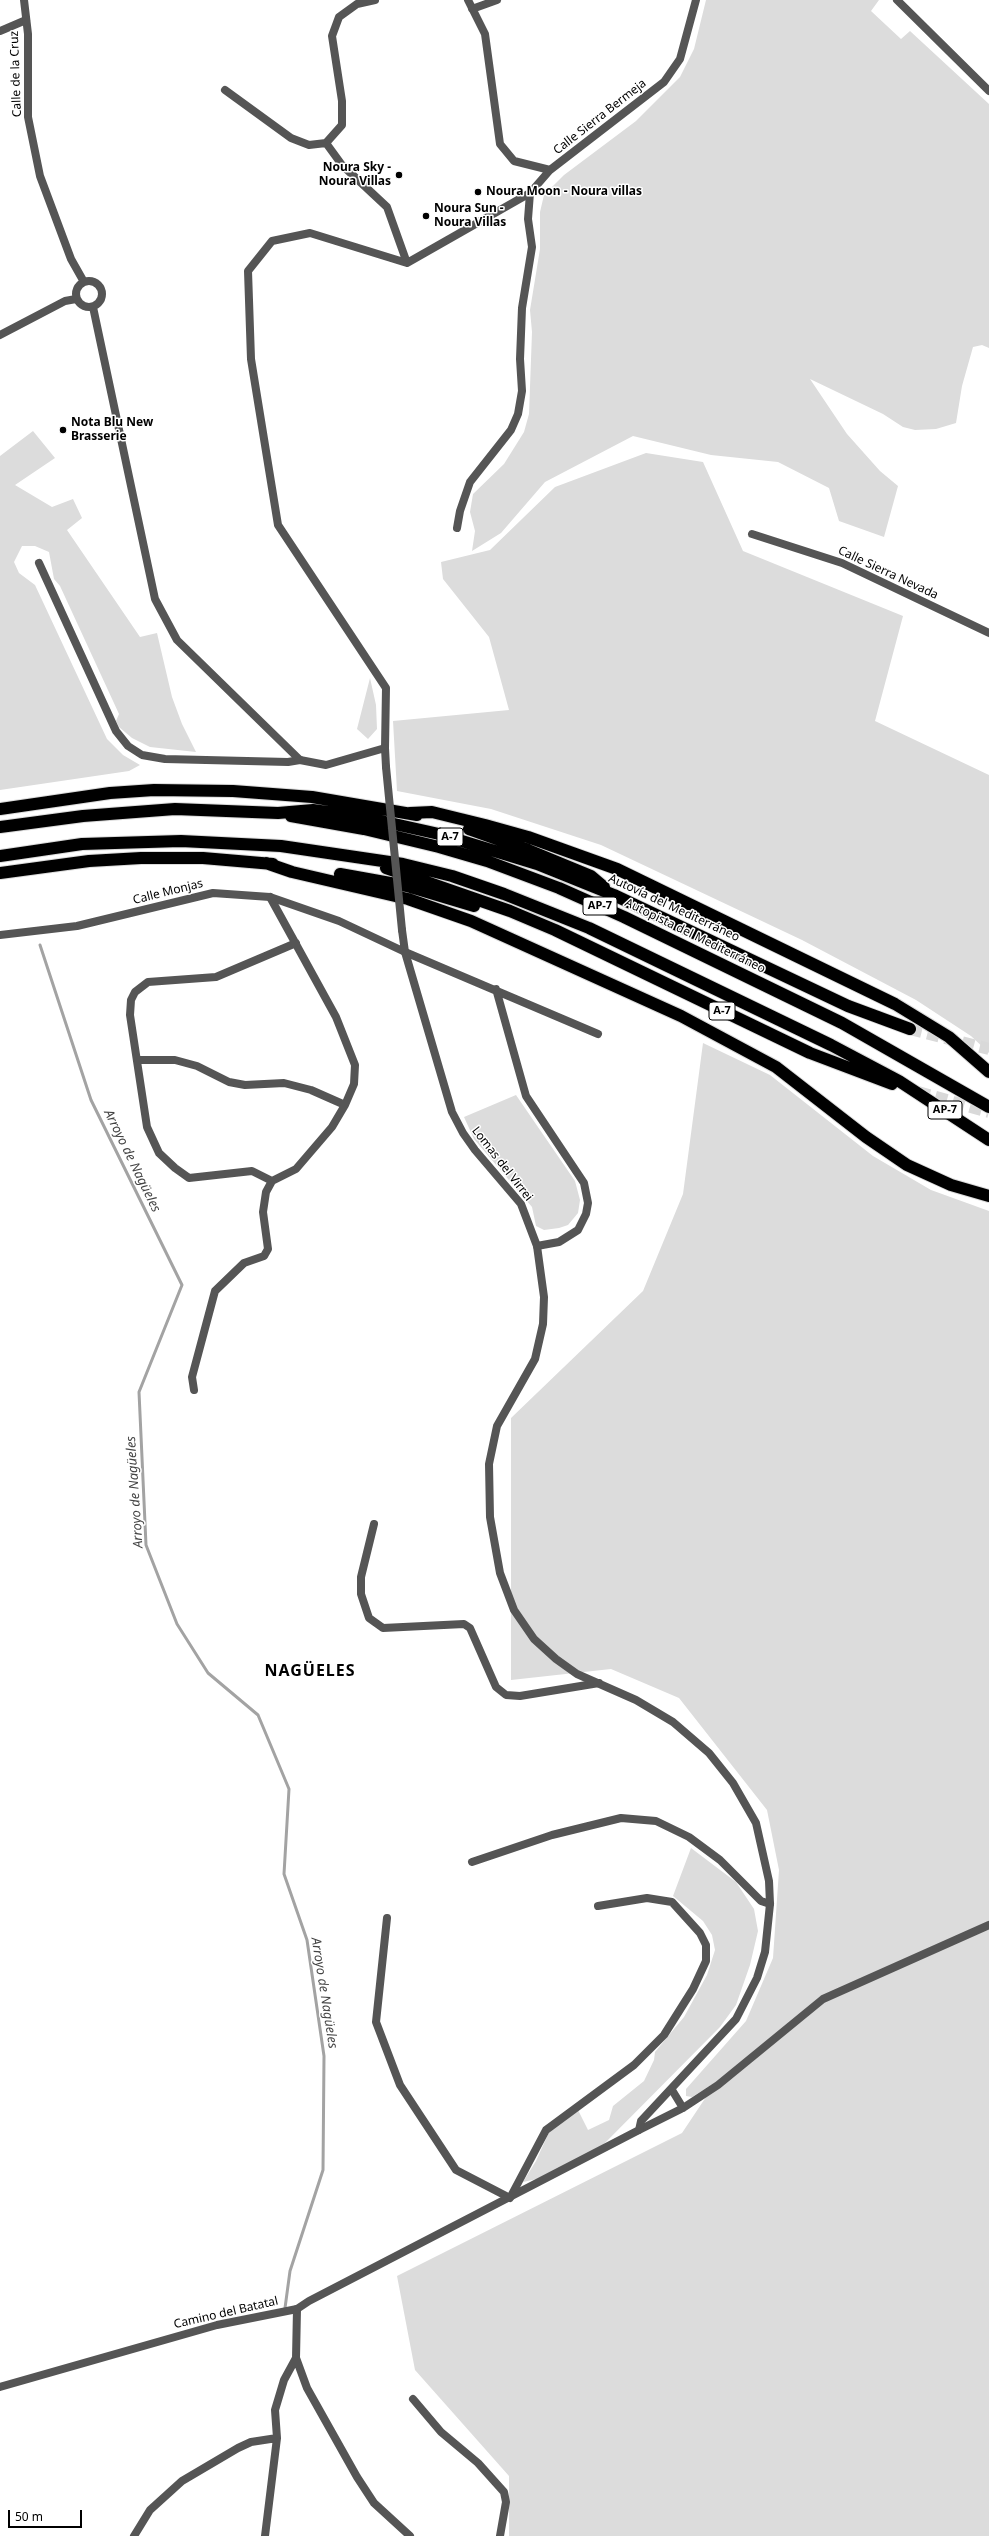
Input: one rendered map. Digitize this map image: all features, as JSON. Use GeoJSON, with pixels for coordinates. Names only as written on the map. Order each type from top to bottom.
{"type":"FeatureCollection","features":[{"type":"Feature","properties":{"kind":"highway"},"geometry":{"type":"LineString","coordinates":[[0,809],[110,793],[154,790],[233,791],[312,797],[410,813],[454,824],[528,850],[592,876],[614,895]]}},
{"type":"Feature","properties":{"kind":"highway"},"geometry":{"type":"LineString","coordinates":[[0,827],[135,811],[175,809],[278,813]]}},
{"type":"Feature","properties":{"kind":"highway","name":"Autovía del Mediterráneo"},"geometry":{"type":"LineString","coordinates":[[278,813],[314,810],[363,817],[439,834],[537,864],[614,895],[848,1006],[910,1029]]}},
{"type":"Feature","properties":{"kind":"highway"},"geometry":{"type":"LineString","coordinates":[[410,813],[432,812],[485,826],[528,838],[617,869],[895,1004],[949,1037],[989,1072]]}},
{"type":"Feature","properties":{"kind":"highway","name":"Autopista del Mediterráneo"},"geometry":{"type":"LineString","coordinates":[[278,813],[364,829],[439,847],[487,860],[559,888],[624,917],[842,1023],[989,1107]]}},
{"type":"Feature","properties":{"kind":"highway"},"geometry":{"type":"LineString","coordinates":[[0,856],[82,844],[180,841],[281,846],[368,860]]}},
{"type":"Feature","properties":{"kind":"highway"},"geometry":{"type":"LineString","coordinates":[[0,873],[89,861],[142,858],[203,858],[266,863],[407,886],[468,904],[522,923],[555,930]]}},
{"type":"Feature","properties":{"kind":"highway","name":"A-7"},"geometry":{"type":"LineString","coordinates":[[368,860],[404,875],[510,911],[555,930],[810,1053],[896,1083]]}},
{"type":"Feature","properties":{"kind":"highway","name":"AP-7"},"geometry":{"type":"LineString","coordinates":[[368,860],[403,864],[452,876],[504,894],[589,928],[831,1045],[989,1140]]}},
{"type":"Feature","properties":{"kind":"highway"},"geometry":{"type":"LineString","coordinates":[[266,863],[292,872],[408,898],[471,921],[681,1016],[754,1054],[782,1071],[866,1137],[907,1165],[951,1185],[989,1196]]}},
{"type":"Feature","properties":{"kind":"street","name":"Calle de la Cruz"},"geometry":{"type":"LineString","coordinates":[[24,0],[26,20],[28,117],[40,176],[71,259],[84,282]]}},
{"type":"Feature","properties":{"kind":"street"},"geometry":{"type":"LineString","coordinates":[[225,90],[291,138],[308,145],[326,143],[342,125],[342,101],[332,36],[339,17],[357,4],[375,0]]}},
{"type":"Feature","properties":{"kind":"street","name":"Calle Sierra Bermeja"},"geometry":{"type":"LineString","coordinates":[[468,0],[485,34],[500,144],[514,161],[550,170],[664,82],[680,59],[696,0]]}},
{"type":"Feature","properties":{"kind":"street"},"geometry":{"type":"LineString","coordinates":[[472,9],[497,0]]}},
{"type":"Feature","properties":{"kind":"street"},"geometry":{"type":"LineString","coordinates":[[902,2],[989,91]]}},
{"type":"Feature","properties":{"kind":"street"},"geometry":{"type":"LineString","coordinates":[[0,31],[26,20]]}},
{"type":"Feature","properties":{"kind":"street"},"geometry":{"type":"LineString","coordinates":[[326,143],[342,165],[387,207],[407,263],[530,193],[550,170]]}},
{"type":"Feature","properties":{"kind":"street"},"geometry":{"type":"LineString","coordinates":[[457,528],[460,511],[470,482],[511,430],[518,414],[522,391],[520,359],[522,308],[532,247],[528,219],[530,193]]}},
{"type":"Feature","properties":{"kind":"street","name":"Lomas del Virrei"},"geometry":{"type":"LineString","coordinates":[[407,263],[310,233],[272,241],[248,271],[251,359],[278,525],[386,688],[386,767],[405,952],[452,1112],[463,1134],[521,1204],[537,1246],[544,1297],[543,1324],[534,1359],[497,1426],[489,1464],[490,1517],[500,1573],[514,1610],[534,1639],[556,1659],[577,1674],[599,1683],[673,1722],[709,1753],[734,1783],[756,1823],[769,1881],[770,1904],[765,1952],[746,2003],[736,2019],[672,2090],[641,2121],[639,2130]]}},
{"type":"Feature","properties":{"kind":"street"},"geometry":{"type":"LineString","coordinates":[[84,282],[92,282],[101,290],[102,298],[93,307],[81,305],[76,298],[78,287],[84,282]]}},
{"type":"Feature","properties":{"kind":"street"},"geometry":{"type":"LineString","coordinates":[[0,335],[65,301],[76,298]]}},
{"type":"Feature","properties":{"kind":"street"},"geometry":{"type":"LineString","coordinates":[[93,307],[155,599],[177,640],[300,760]]}},
{"type":"Feature","properties":{"kind":"street","name":"Calle Sierra Nevada"},"geometry":{"type":"LineString","coordinates":[[752,534],[842,563],[989,633]]}},
{"type":"Feature","properties":{"kind":"street"},"geometry":{"type":"LineString","coordinates":[[39,563],[116,731],[128,746],[142,755],[165,759],[288,762],[300,760],[326,765],[385,748]]}},
{"type":"Feature","properties":{"kind":"street","name":"Calle Monjas"},"geometry":{"type":"LineString","coordinates":[[0,935],[78,926],[213,893],[270,897],[340,921],[405,952],[496,989],[598,1034]]}},
{"type":"Feature","properties":{"kind":"street"},"geometry":{"type":"LineString","coordinates":[[194,1390],[193,1370],[215,1291],[244,1263],[264,1256],[268,1249],[263,1212],[266,1192],[272,1181],[296,1169],[332,1127],[346,1105],[354,1084],[355,1065],[336,1017],[270,897]]}},
{"type":"Feature","properties":{"kind":"street"},"geometry":{"type":"LineString","coordinates":[[272,1181],[252,1171],[189,1178],[175,1168],[159,1153],[147,1127],[130,1015],[131,1000],[143,985],[159,980],[216,977],[296,943]]}},
{"type":"Feature","properties":{"kind":"street"},"geometry":{"type":"LineString","coordinates":[[496,989],[526,1096],[584,1183],[588,1203],[586,1214],[578,1230],[558,1242],[537,1246]]}},
{"type":"Feature","properties":{"kind":"street"},"geometry":{"type":"LineString","coordinates":[[137,1060],[175,1060],[196,1066],[229,1082],[246,1085],[284,1083],[312,1090],[346,1105]]}},
{"type":"Feature","properties":{"kind":"street"},"geometry":{"type":"LineString","coordinates":[[374,1524],[361,1577],[362,1594],[369,1618],[383,1628],[464,1624],[470,1628],[496,1687],[506,1695],[520,1696],[599,1683]]}},
{"type":"Feature","properties":{"kind":"street"},"geometry":{"type":"LineString","coordinates":[[472,1862],[552,1835],[621,1818],[656,1821],[689,1837],[720,1860],[761,1901],[770,1904]]}},
{"type":"Feature","properties":{"kind":"street"},"geometry":{"type":"LineString","coordinates":[[510,2198],[546,2130],[634,2065],[664,2035],[693,1989],[706,1961],[706,1946],[700,1933],[672,1902],[646,1898],[598,1906]]}},
{"type":"Feature","properties":{"kind":"street"},"geometry":{"type":"LineString","coordinates":[[387,1918],[376,2022],[400,2085],[456,2170],[510,2198]]}},
{"type":"Feature","properties":{"kind":"street"},"geometry":{"type":"LineString","coordinates":[[297,2310],[309,2301],[683,2108],[718,2085],[823,1999],[989,1925]]}},
{"type":"Feature","properties":{"kind":"street"},"geometry":{"type":"LineString","coordinates":[[672,2090],[683,2108]]}},
{"type":"Feature","properties":{"kind":"street","name":"Camino del Batatal"},"geometry":{"type":"LineString","coordinates":[[0,2387],[218,2325],[297,2310],[296,2358],[317,2409],[339,2442],[357,2477],[374,2503],[410,2536]]}},
{"type":"Feature","properties":{"kind":"street"},"geometry":{"type":"LineString","coordinates":[[265,2536],[277,2438],[275,2410],[284,2380],[296,2358]]}},
{"type":"Feature","properties":{"kind":"street"},"geometry":{"type":"LineString","coordinates":[[413,2399],[441,2432],[478,2463],[504,2492],[506,2502],[500,2536]]}},
{"type":"Feature","properties":{"kind":"street"},"geometry":{"type":"LineString","coordinates":[[134,2536],[150,2510],[182,2481],[245,2445],[263,2439],[277,2438]]}},
{"type":"Feature","properties":{"kind":"shaded area"},"geometry":{"type":"Polygon","coordinates":[[[706,0],[879,0],[871,11],[901,39],[910,31],[989,104],[989,348],[982,345],[973,347],[962,386],[956,423],[936,429],[915,430],[903,427],[883,414],[810,379],[847,434],[880,471],[898,486],[884,537],[839,521],[829,488],[778,462],[711,455],[633,436],[545,482],[501,533],[472,551],[475,531],[470,512],[473,494],[504,464],[524,432],[529,414],[532,332],[530,310],[540,249],[540,212],[544,195],[564,175],[636,121],[680,77],[694,49],[706,0]]]}},
{"type":"Feature","properties":{"kind":"shaded area"},"geometry":{"type":"Polygon","coordinates":[[[33,431],[55,458],[15,485],[52,507],[73,499],[82,518],[67,530],[140,637],[157,633],[172,697],[182,724],[196,752],[150,747],[132,738],[119,727],[116,721],[119,714],[60,586],[54,579],[49,552],[35,546],[22,546],[14,562],[19,573],[35,585],[107,739],[123,755],[140,765],[129,771],[0,790],[0,456],[33,431]]]}},
{"type":"Feature","properties":{"kind":"shaded area"},"geometry":{"type":"Polygon","coordinates":[[[646,453],[703,462],[743,551],[903,616],[875,721],[989,775],[989,1053],[971,1036],[916,1000],[802,940],[601,845],[491,809],[397,791],[393,721],[509,710],[489,637],[443,579],[441,562],[490,550],[555,487],[646,453]]]}},
{"type":"Feature","properties":{"kind":"shaded area"},"geometry":{"type":"Polygon","coordinates":[[[370,678],[376,705],[377,729],[368,739],[357,729],[370,678]]]}},
{"type":"Feature","properties":{"kind":"shaded area"},"geometry":{"type":"Polygon","coordinates":[[[703,1043],[770,1075],[873,1156],[931,1190],[989,1211],[989,2536],[509,2536],[509,2476],[415,2370],[397,2276],[682,2133],[716,2082],[692,2097],[686,2096],[686,2089],[746,2021],[773,1958],[779,1870],[767,1810],[679,1698],[611,1669],[511,1680],[511,1418],[643,1291],[683,1194],[703,1043]]]}},
{"type":"Feature","properties":{"kind":"shaded area"},"geometry":{"type":"Polygon","coordinates":[[[516,1095],[575,1181],[580,1200],[578,1213],[568,1225],[544,1230],[536,1226],[532,1207],[474,1139],[464,1117],[516,1095]]]}},
{"type":"Feature","properties":{"kind":"shaded area"},"geometry":{"type":"Polygon","coordinates":[[[691,1848],[736,1882],[754,1909],[758,1931],[750,1965],[736,2005],[720,2027],[601,2147],[537,2179],[523,2182],[536,2161],[550,2130],[578,2110],[588,2130],[609,2120],[613,2106],[644,2081],[654,2060],[655,2052],[684,2017],[707,1975],[715,1950],[712,1935],[703,1921],[673,1896],[691,1848]]]}},
{"type":"Feature","properties":{"kind":"waterway","name":"Arroyo de Nagüeles"},"geometry":{"type":"LineString","coordinates":[[40,945],[91,1100],[182,1285],[139,1392],[146,1545],[177,1624],[208,1673],[258,1715],[289,1789],[284,1874],[307,1940],[324,2056],[323,2170],[290,2271],[285,2308]]}},
{"type":"Feature","properties":{"kind":"tunnel"},"geometry":{"type":"LineString","coordinates":[[910,1029],[989,1049]]}},
{"type":"Feature","properties":{"kind":"tunnel"},"geometry":{"type":"LineString","coordinates":[[918,1092],[989,1112]]}},
{"type":"Feature","properties":{"kind":"place","name":"Noura Sky - Noura Villas"},"geometry":{"type":"Point","coordinates":[399,175]}},
{"type":"Feature","properties":{"kind":"place","name":"Noura Moon - Noura villas"},"geometry":{"type":"Point","coordinates":[478,192]}},
{"type":"Feature","properties":{"kind":"place","name":"Noura Sun - Noura Villas"},"geometry":{"type":"Point","coordinates":[426,216]}},
{"type":"Feature","properties":{"kind":"place","name":"Nota Blu New Brasserie"},"geometry":{"type":"Point","coordinates":[63,430]}},
{"type":"Feature","properties":{"kind":"district","name":"NAGÜELES"},"geometry":{"type":"Point","coordinates":[310,1671]}}]}
